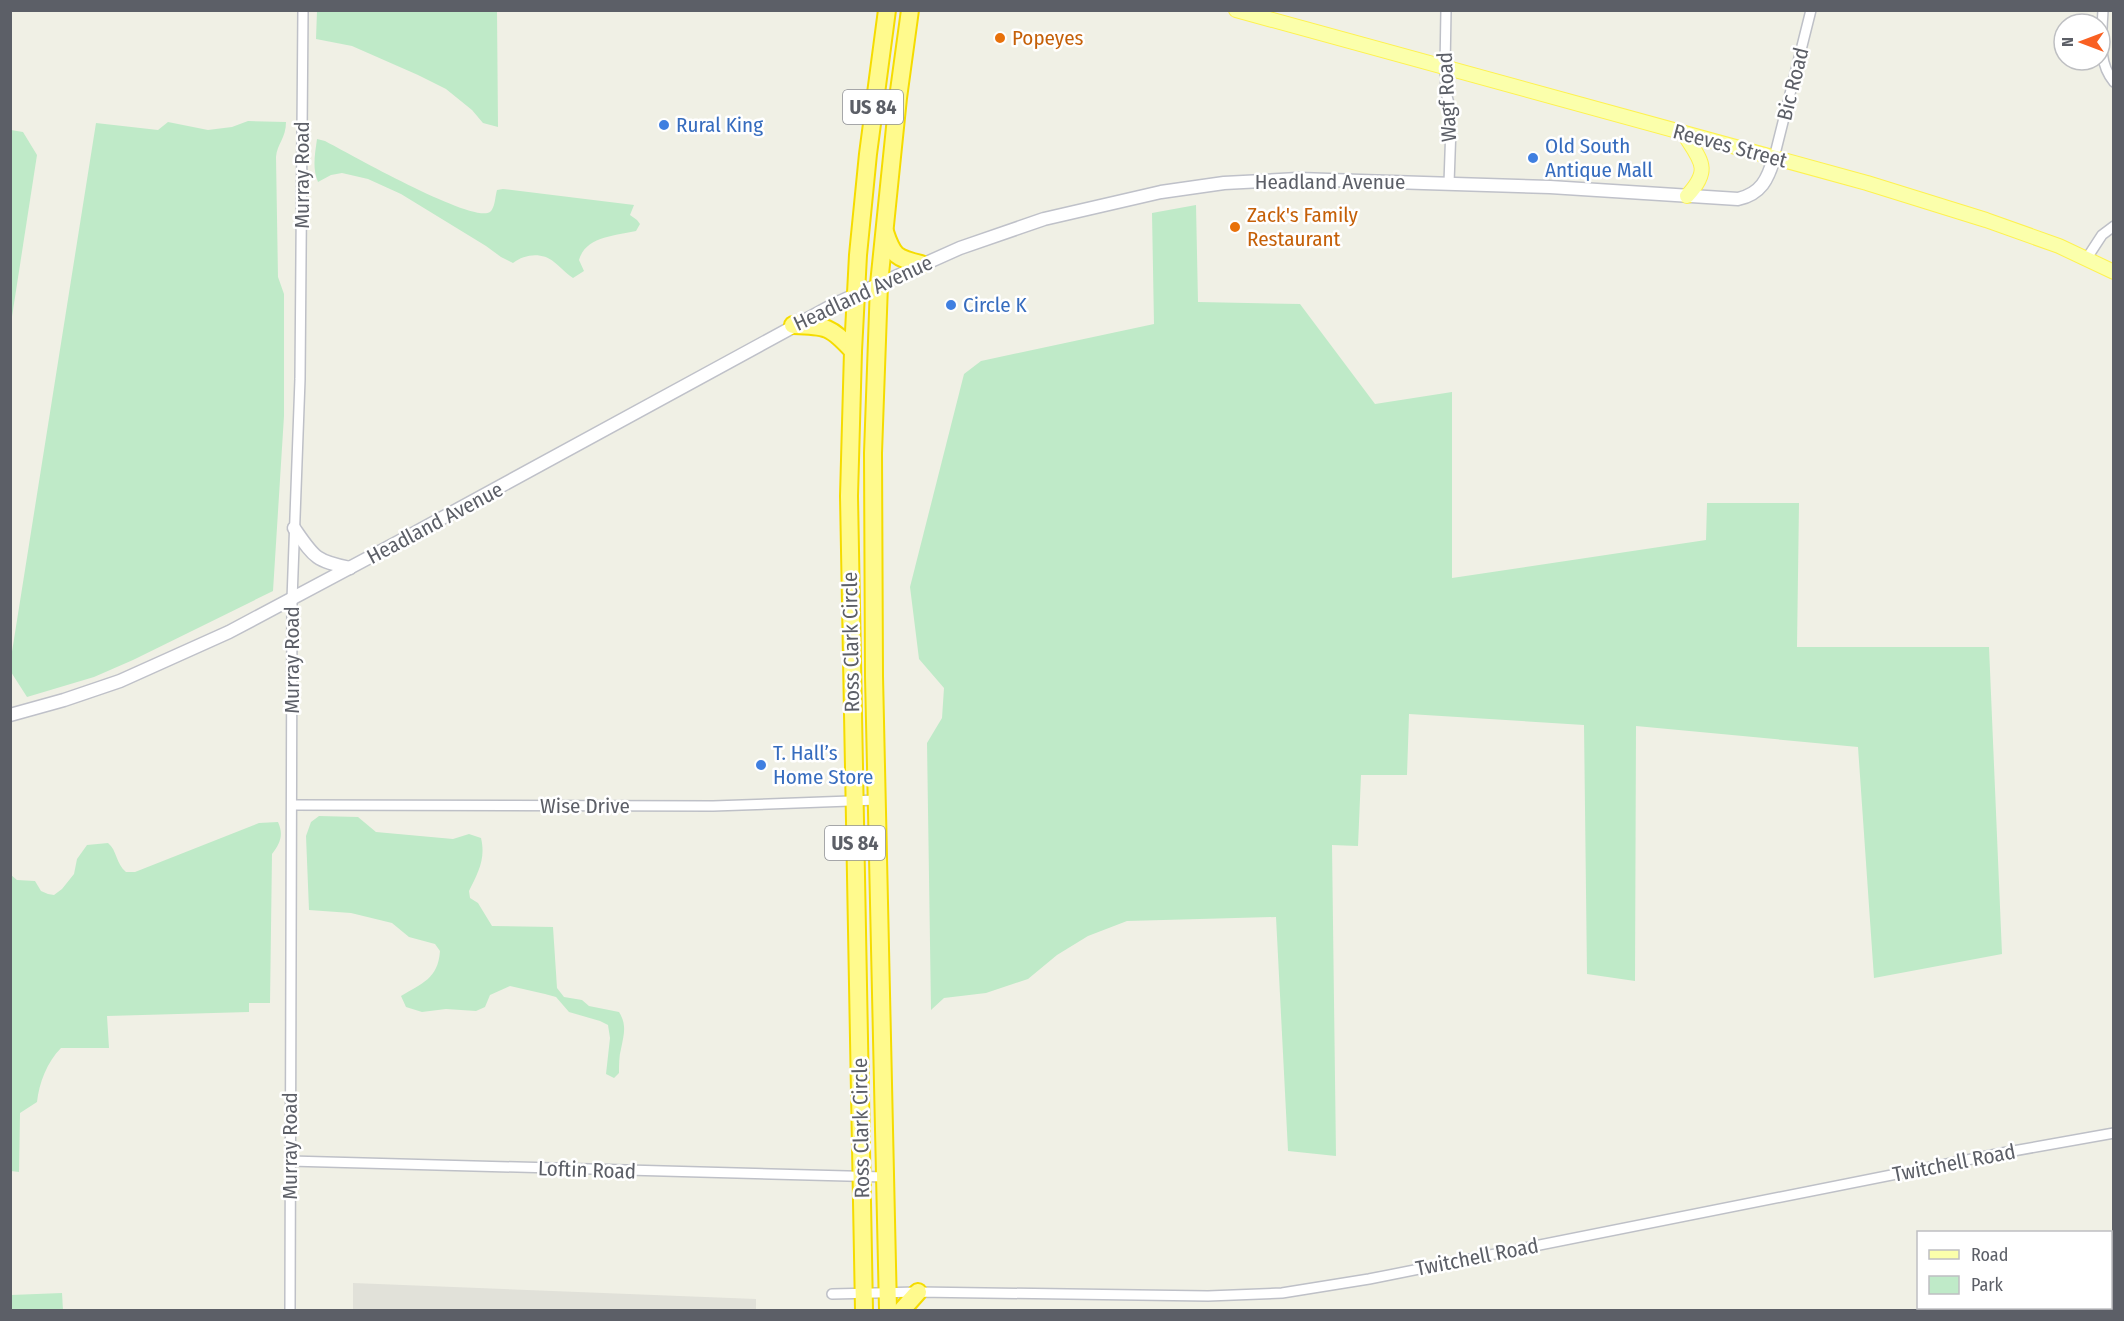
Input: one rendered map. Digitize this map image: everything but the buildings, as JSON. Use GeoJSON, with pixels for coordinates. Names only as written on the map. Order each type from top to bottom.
{"type":"FeatureCollection","features":[{"type":"Feature","properties":{"kind":"highway","name":"Ross Clark Circle"},"geometry":{"type":"LineString","coordinates":[[864,1311],[849,541],[855,294],[868,154],[886,10]]}},
{"type":"Feature","properties":{"kind":"highway","name":"Ross Clark Circle"},"geometry":{"type":"LineString","coordinates":[[888,1311],[872,496],[879,284],[910,10]]}},
{"type":"Feature","properties":{"kind":"highway"},"geometry":{"type":"LineString","coordinates":[[884,229],[892,251],[897,256],[921,264]]}},
{"type":"Feature","properties":{"kind":"highway"},"geometry":{"type":"LineString","coordinates":[[794,325],[828,328],[853,351]]}},
{"type":"Feature","properties":{"kind":"highway"},"geometry":{"type":"LineString","coordinates":[[902,1311],[918,1292]]}},
{"type":"Feature","properties":{"kind":"main road","name":"Reeves Street"},"geometry":{"type":"LineString","coordinates":[[1236,10],[1867,183],[1986,220],[2059,246],[2114,272]]}},
{"type":"Feature","properties":{"kind":"main road"},"geometry":{"type":"LineString","coordinates":[[1684,134],[1702,166],[1700,180],[1687,196]]}},
{"type":"Feature","properties":{"kind":"main road","name":"Headland Avenue"},"geometry":{"type":"LineString","coordinates":[[10,715],[120,681],[229,632],[855,294],[981,240],[1044,219],[1161,192],[1224,183],[1298,179],[1550,187],[1731,199],[1745,197],[1762,186],[1768,178],[1774,158]]}},
{"type":"Feature","properties":{"kind":"main road"},"geometry":{"type":"LineString","coordinates":[[294,528],[318,559],[324,563],[350,568]]}},
{"type":"Feature","properties":{"kind":"street","name":"Murray Road"},"geometry":{"type":"LineString","coordinates":[[290,1311],[292,600],[300,390],[303,10]]}},
{"type":"Feature","properties":{"kind":"street","name":"Wagf Road"},"geometry":{"type":"LineString","coordinates":[[1446,10],[1446,93],[1450,107],[1449,183]]}},
{"type":"Feature","properties":{"kind":"street","name":"Bic Road"},"geometry":{"type":"LineString","coordinates":[[1774,158],[1811,10]]}},
{"type":"Feature","properties":{"kind":"street"},"geometry":{"type":"LineString","coordinates":[[2103,10],[2103,61],[2108,75],[2114,82]]}},
{"type":"Feature","properties":{"kind":"street"},"geometry":{"type":"LineString","coordinates":[[2087,258],[2102,235],[2114,226]]}},
{"type":"Feature","properties":{"kind":"street","name":"Wise Drive"},"geometry":{"type":"LineString","coordinates":[[293,805],[713,806],[877,800]]}},
{"type":"Feature","properties":{"kind":"street","name":"Twitchell Road"},"geometry":{"type":"LineString","coordinates":[[832,1294],[918,1292],[1208,1296],[1282,1293],[1369,1279],[2114,1133]]}},
{"type":"Feature","properties":{"kind":"street","name":"Loftin Road"},"geometry":{"type":"LineString","coordinates":[[290,1161],[885,1176]]}},
{"type":"Feature","properties":{"kind":"shaded area"},"geometry":{"type":"Polygon","coordinates":[[[353,1283],[756,1299],[756,1310],[353,1310],[353,1283]]]}},
{"type":"Feature","properties":{"kind":"green space"},"geometry":{"type":"Polygon","coordinates":[[[317,11],[497,11],[498,127],[483,123],[472,110],[446,89],[418,75],[352,46],[316,39],[317,11]]]}},
{"type":"Feature","properties":{"kind":"green space"},"geometry":{"type":"Polygon","coordinates":[[[248,121],[286,122],[276,157],[278,277],[284,294],[284,416],[273,591],[94,677],[27,697],[11,672],[11,658],[96,123],[158,130],[168,122],[208,130],[232,127],[248,121]]]}},
{"type":"Feature","properties":{"kind":"green space"},"geometry":{"type":"Polygon","coordinates":[[[11,130],[23,132],[37,155],[11,323],[11,130]]]}},
{"type":"Feature","properties":{"kind":"green space"},"geometry":{"type":"Polygon","coordinates":[[[317,139],[436,198],[479,213],[492,210],[497,190],[503,189],[634,205],[630,215],[640,224],[636,231],[602,238],[588,246],[579,260],[584,271],[573,278],[554,262],[544,257],[528,256],[513,263],[401,194],[368,179],[342,173],[331,175],[318,182],[315,166],[317,139]]]}},
{"type":"Feature","properties":{"kind":"green space"},"geometry":{"type":"Polygon","coordinates":[[[1196,205],[1198,302],[1300,304],[1375,404],[1452,392],[1452,578],[1706,540],[1707,503],[1799,503],[1797,647],[1989,647],[2002,954],[1874,978],[1858,747],[1636,726],[1635,981],[1587,974],[1584,725],[1409,714],[1407,775],[1361,775],[1358,846],[1332,845],[1336,1156],[1288,1151],[1276,917],[1127,921],[1088,936],[1057,955],[1028,979],[986,993],[944,998],[931,1010],[927,743],[942,718],[944,688],[919,659],[910,587],[964,374],[981,361],[1154,324],[1152,213],[1196,205]]]}},
{"type":"Feature","properties":{"kind":"green space"},"geometry":{"type":"Polygon","coordinates":[[[319,816],[358,817],[376,832],[453,839],[469,834],[481,838],[482,859],[469,891],[470,898],[478,903],[492,926],[553,927],[557,988],[564,997],[582,1000],[589,1006],[619,1012],[622,1017],[624,1030],[619,1073],[614,1078],[606,1074],[610,1038],[608,1025],[569,1012],[556,997],[510,986],[490,995],[485,1007],[476,1011],[446,1009],[422,1012],[406,1007],[401,996],[428,979],[436,968],[440,951],[435,944],[409,937],[392,923],[351,913],[309,910],[306,836],[311,822],[319,816]]]}},
{"type":"Feature","properties":{"kind":"green space"},"geometry":{"type":"Polygon","coordinates":[[[278,822],[281,831],[280,839],[272,854],[270,1003],[249,1003],[249,1012],[107,1016],[109,1048],[61,1048],[48,1066],[37,1102],[20,1113],[19,1172],[11,1171],[11,875],[17,880],[35,881],[41,891],[54,895],[74,874],[77,859],[87,845],[108,843],[123,869],[126,872],[135,872],[259,823],[278,822]]]}},
{"type":"Feature","properties":{"kind":"green space"},"geometry":{"type":"Polygon","coordinates":[[[62,1293],[63,1310],[11,1310],[11,1295],[62,1293]]]}},
{"type":"Feature","properties":{"kind":"place","name":"Popeyes"},"geometry":{"type":"Point","coordinates":[1000,38]}},
{"type":"Feature","properties":{"kind":"place","name":"Rural King"},"geometry":{"type":"Point","coordinates":[664,125]}},
{"type":"Feature","properties":{"kind":"place","name":"Old South Antique Mall"},"geometry":{"type":"Point","coordinates":[1533,158]}},
{"type":"Feature","properties":{"kind":"place","name":"Zack's Family Restaurant"},"geometry":{"type":"Point","coordinates":[1235,227]}},
{"type":"Feature","properties":{"kind":"place","name":"Circle K"},"geometry":{"type":"Point","coordinates":[951,305]}},
{"type":"Feature","properties":{"kind":"place","name":"T. Hall’s Home Store"},"geometry":{"type":"Point","coordinates":[761,765]}}]}
